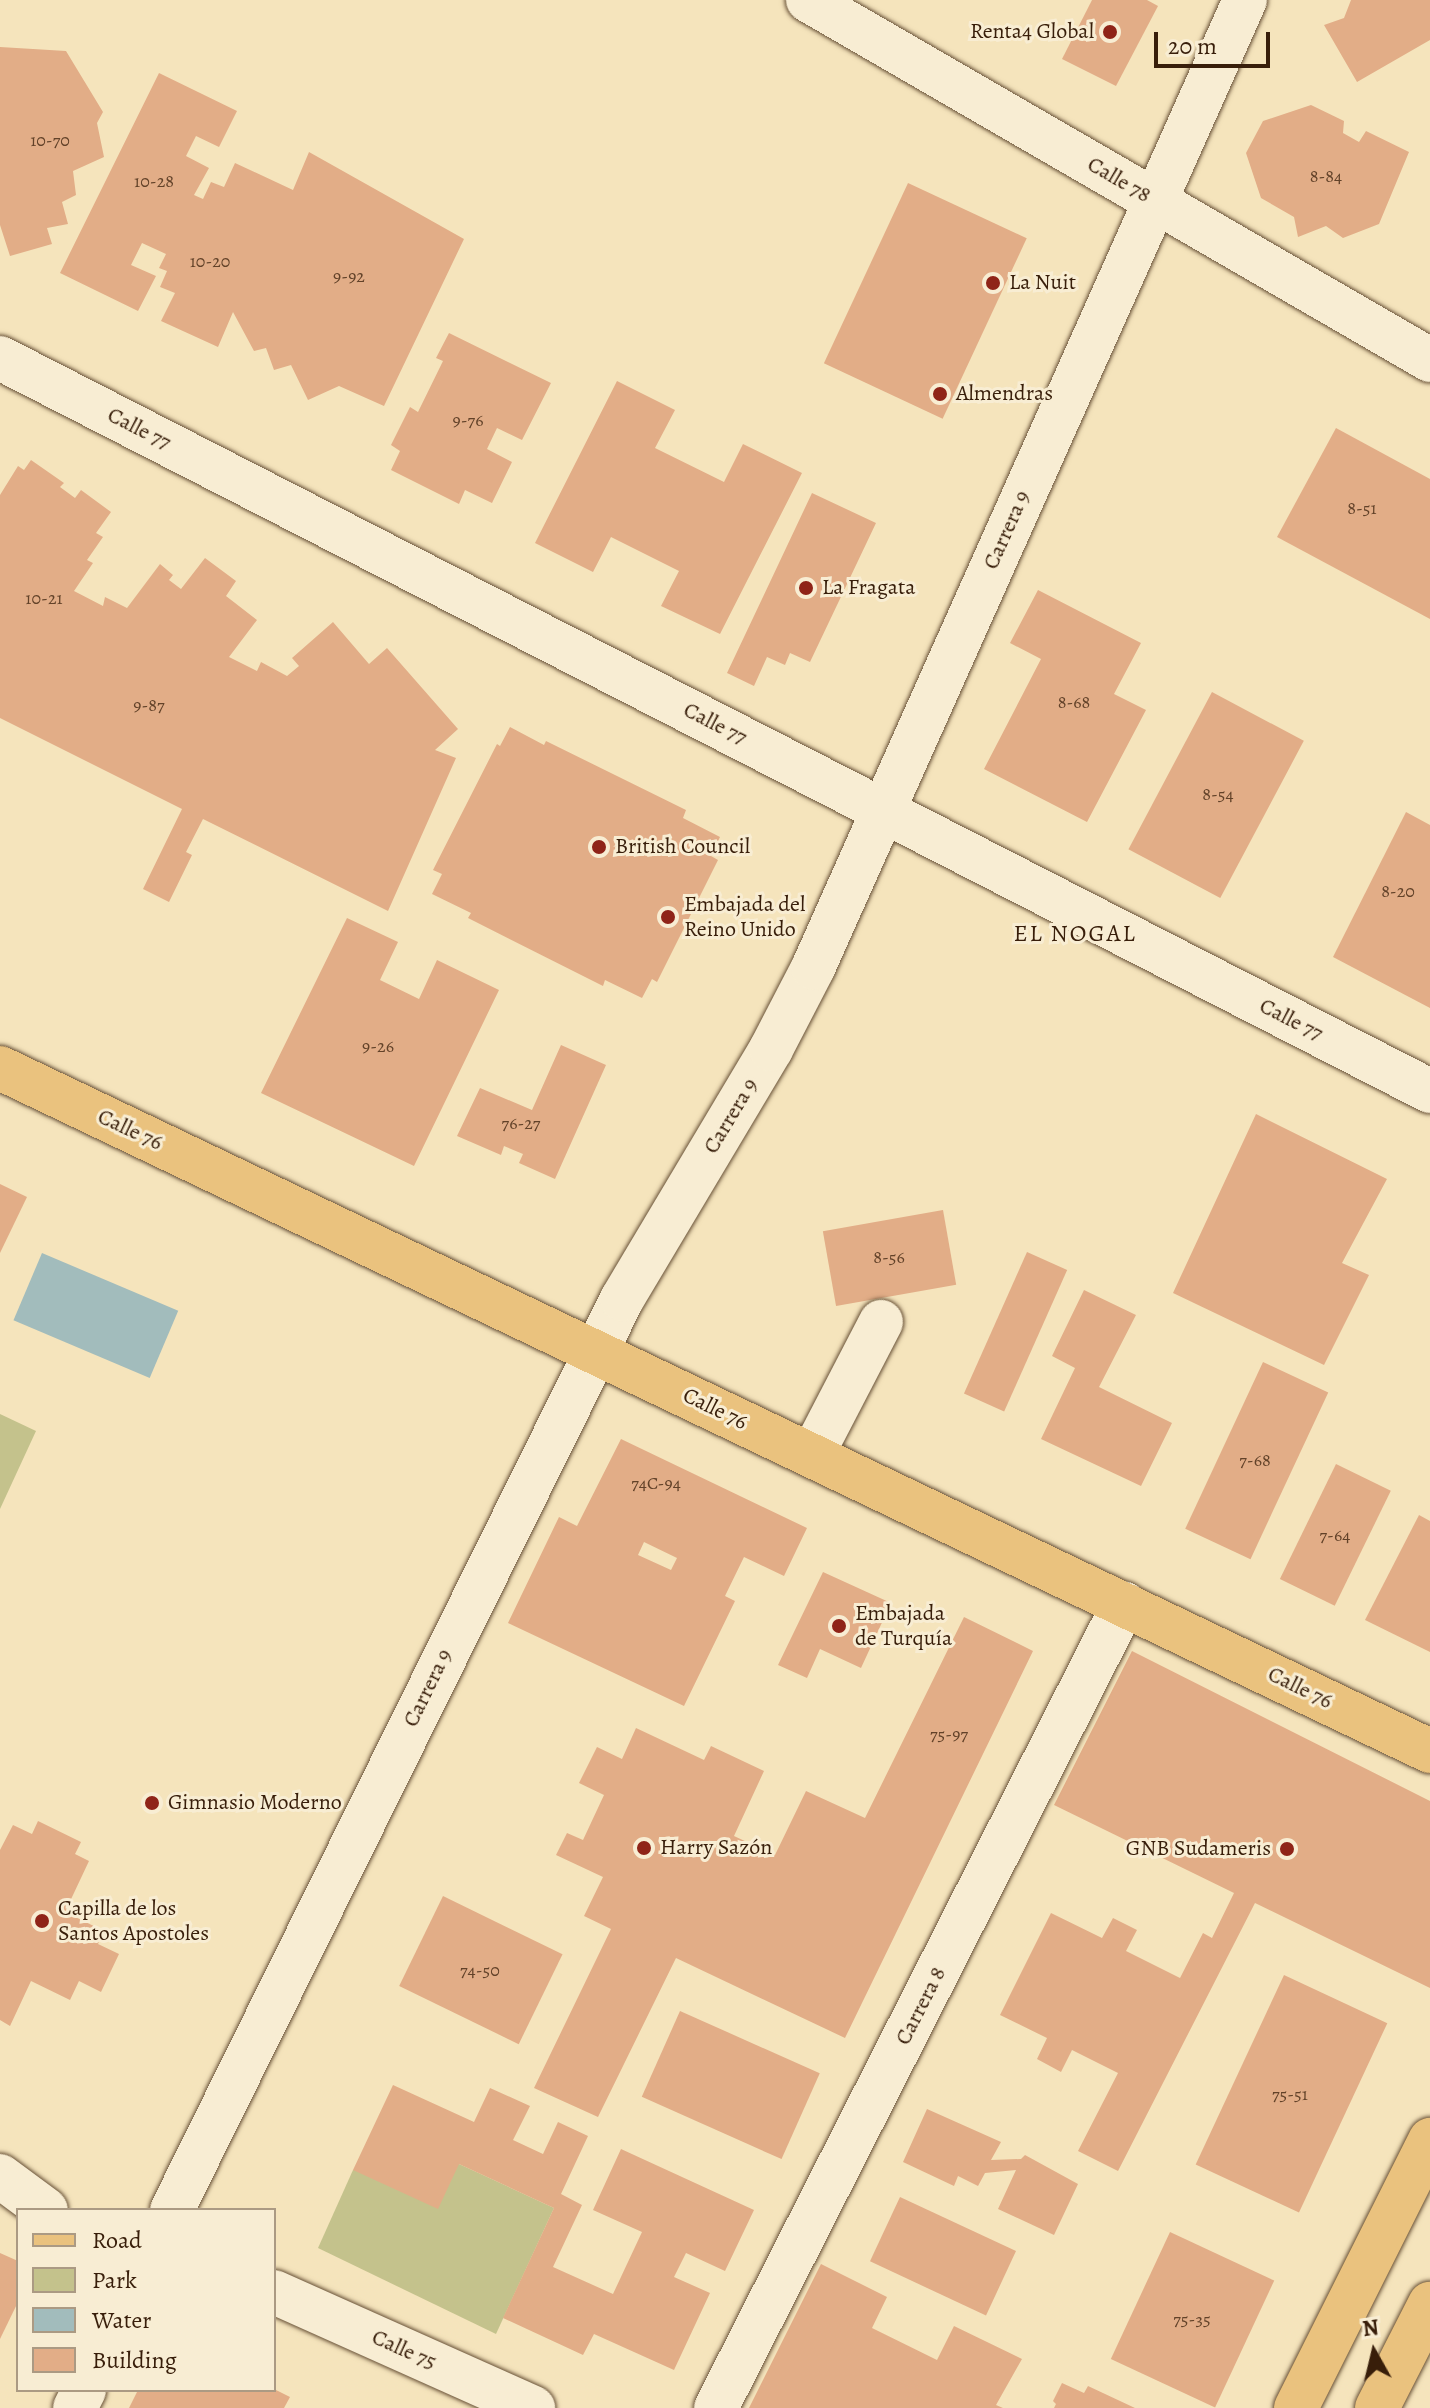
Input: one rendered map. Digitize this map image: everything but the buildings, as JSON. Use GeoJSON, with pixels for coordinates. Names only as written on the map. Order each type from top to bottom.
{"type":"FeatureCollection","features":[{"type":"Feature","properties":{"kind":"main road","name":"Calle 76"},"geometry":{"type":"LineString","coordinates":[[0,1068],[1430,1751]]}},
{"type":"Feature","properties":{"kind":"main road"},"geometry":{"type":"LineString","coordinates":[[1296,2408],[1430,2140]]}},
{"type":"Feature","properties":{"kind":"main road"},"geometry":{"type":"LineString","coordinates":[[1377,2408],[1425,2326]]}},
{"type":"Feature","properties":{"kind":"street","name":"Calle 78"},"geometry":{"type":"LineString","coordinates":[[808,0],[1430,360]]}},
{"type":"Feature","properties":{"kind":"street","name":"Carrera 9"},"geometry":{"type":"LineString","coordinates":[[173,2208],[595,1351],[622,1299],[771,1049],[813,968],[1245,0]]}},
{"type":"Feature","properties":{"kind":"street","name":"Calle 77"},"geometry":{"type":"LineString","coordinates":[[0,358],[1430,1091]]}},
{"type":"Feature","properties":{"kind":"street"},"geometry":{"type":"LineString","coordinates":[[812,1455],[881,1322]]}},
{"type":"Feature","properties":{"kind":"street","name":"Carrera 8"},"geometry":{"type":"LineString","coordinates":[[716,2408],[1124,1604]]}},
{"type":"Feature","properties":{"kind":"street"},"geometry":{"type":"LineString","coordinates":[[0,2176],[43,2208]]}},
{"type":"Feature","properties":{"kind":"street","name":"Calle 75"},"geometry":{"type":"LineString","coordinates":[[276,2293],[533,2408]]}},
{"type":"Feature","properties":{"kind":"green space"},"geometry":{"type":"Polygon","coordinates":[[[0,1414],[36,1431],[0,1509],[0,1414]]]}},
{"type":"Feature","properties":{"kind":"green space"},"geometry":{"type":"Polygon","coordinates":[[[459,2164],[554,2208],[496,2334],[318,2248],[353,2170],[459,2164]]]}},
{"type":"Feature","properties":{"kind":"water"},"geometry":{"type":"Polygon","coordinates":[[[42,1253],[178,1311],[150,1378],[13,1320],[42,1253]]]}},
{"type":"Feature","properties":{"kind":"place","name":"Renta4 Global"},"geometry":{"type":"Point","coordinates":[1110,32]}},
{"type":"Feature","properties":{"kind":"place","name":"La Nuit"},"geometry":{"type":"Point","coordinates":[993,283]}},
{"type":"Feature","properties":{"kind":"place","name":"Almendras"},"geometry":{"type":"Point","coordinates":[940,394]}},
{"type":"Feature","properties":{"kind":"place","name":"La Fragata"},"geometry":{"type":"Point","coordinates":[806,588]}},
{"type":"Feature","properties":{"kind":"place","name":"British Council"},"geometry":{"type":"Point","coordinates":[599,847]}},
{"type":"Feature","properties":{"kind":"place","name":"Embajada del Reino Unido"},"geometry":{"type":"Point","coordinates":[668,917]}},
{"type":"Feature","properties":{"kind":"place","name":"Embajada de Turquía"},"geometry":{"type":"Point","coordinates":[839,1626]}},
{"type":"Feature","properties":{"kind":"place","name":"Gimnasio Moderno"},"geometry":{"type":"Point","coordinates":[152,1803]}},
{"type":"Feature","properties":{"kind":"place","name":"Harry Sazón"},"geometry":{"type":"Point","coordinates":[644,1848]}},
{"type":"Feature","properties":{"kind":"place","name":"GNB Sudameris"},"geometry":{"type":"Point","coordinates":[1287,1849]}},
{"type":"Feature","properties":{"kind":"place","name":"Capilla de los Santos Apostoles"},"geometry":{"type":"Point","coordinates":[42,1921]}},
{"type":"Feature","properties":{"kind":"district","name":"EL NOGAL"},"geometry":{"type":"Point","coordinates":[1075,934]}}]}
